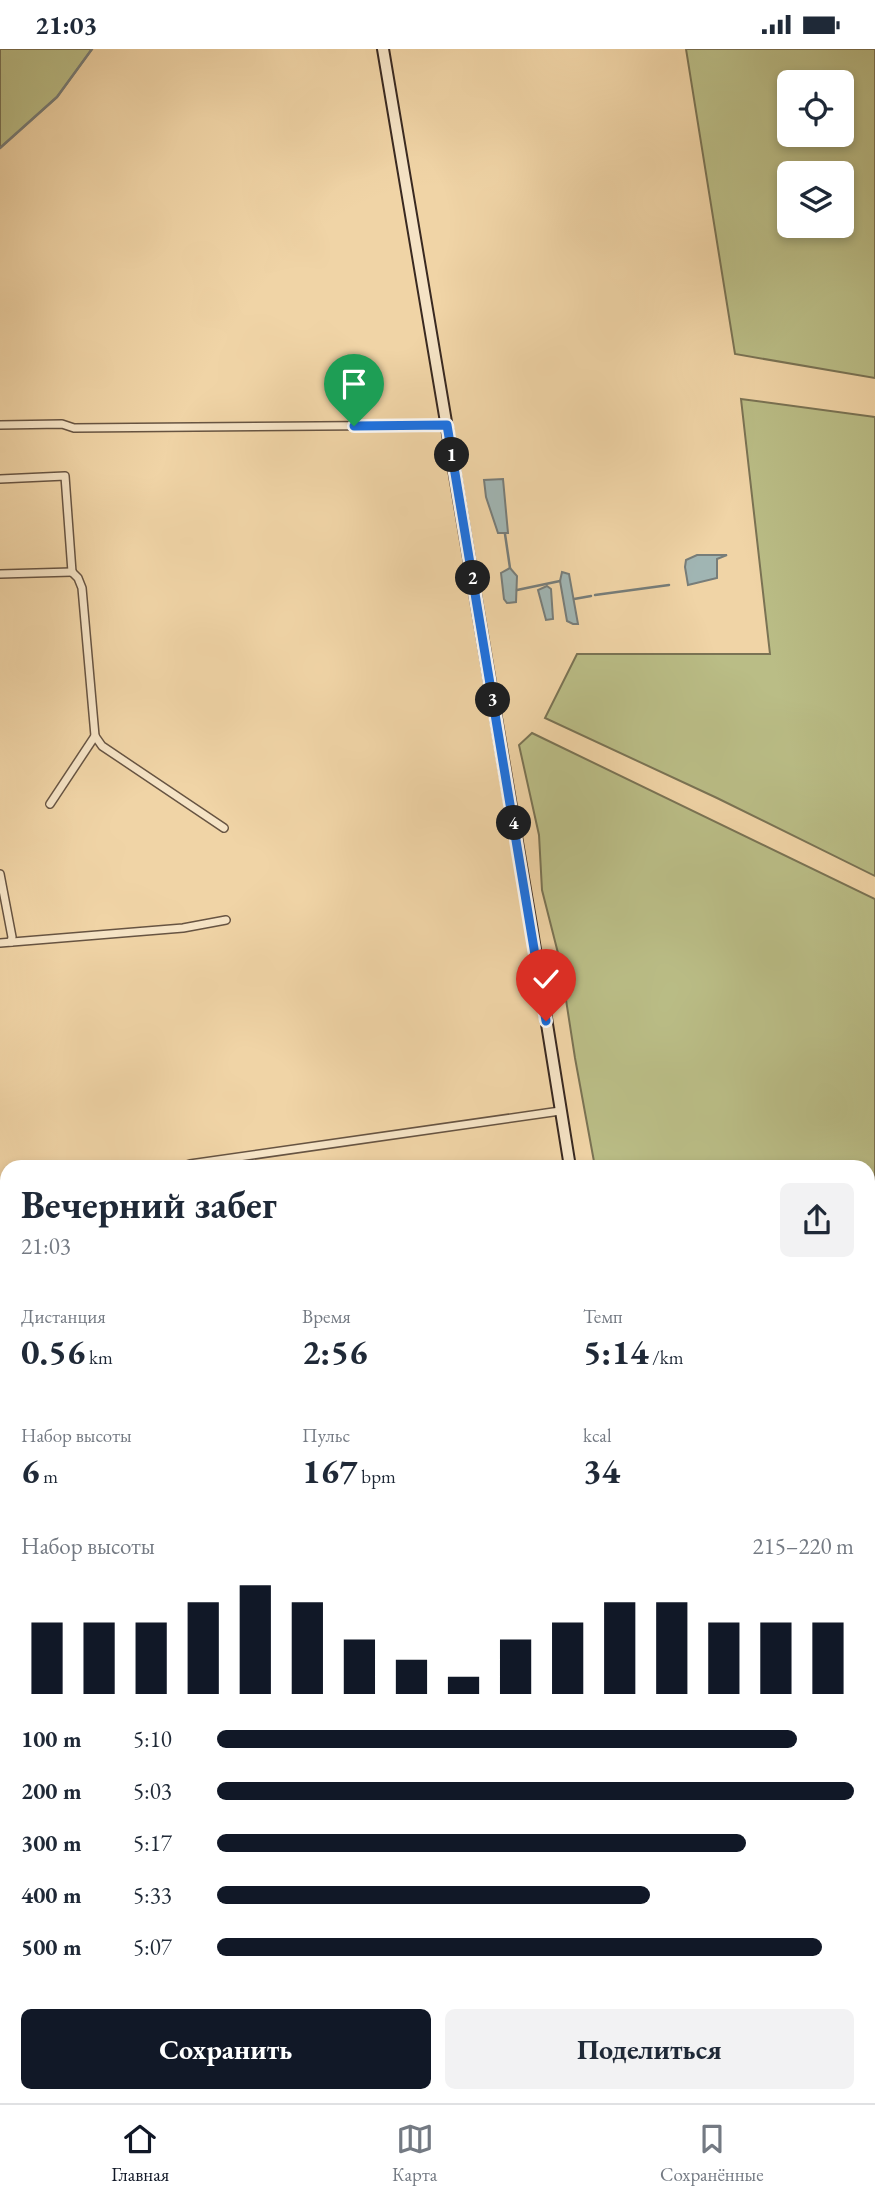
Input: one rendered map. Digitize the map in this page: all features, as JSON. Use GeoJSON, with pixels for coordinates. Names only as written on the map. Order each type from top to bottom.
{"type":"FeatureCollection","features":[{"type":"Feature","properties":{"kind":"main road"},"geometry":{"type":"LineString","coordinates":[[383,49],[569,1160]]}},
{"type":"Feature","properties":{"kind":"street"},"geometry":{"type":"LineString","coordinates":[[0,425],[62,424],[74,428],[447,425]]}},
{"type":"Feature","properties":{"kind":"street"},"geometry":{"type":"LineString","coordinates":[[0,479],[65,476],[72,572],[82,588],[95,736],[102,746],[224,828]]}},
{"type":"Feature","properties":{"kind":"street"},"geometry":{"type":"LineString","coordinates":[[0,574],[72,572]]}},
{"type":"Feature","properties":{"kind":"street"},"geometry":{"type":"LineString","coordinates":[[50,804],[95,736]]}},
{"type":"Feature","properties":{"kind":"street"},"geometry":{"type":"LineString","coordinates":[[0,874],[11,942]]}},
{"type":"Feature","properties":{"kind":"street"},"geometry":{"type":"LineString","coordinates":[[0,943],[183,928],[226,920]]}},
{"type":"Feature","properties":{"kind":"street"},"geometry":{"type":"LineString","coordinates":[[218,1160],[560,1111]]}},
{"type":"Feature","properties":{"kind":"green space"},"geometry":{"type":"Polygon","coordinates":[[[0,49],[92,49],[57,97],[0,148],[0,49]]]}},
{"type":"Feature","properties":{"kind":"green space"},"geometry":{"type":"Polygon","coordinates":[[[686,49],[875,49],[875,378],[735,354],[686,49]]]}},
{"type":"Feature","properties":{"kind":"green space"},"geometry":{"type":"Polygon","coordinates":[[[741,399],[875,417],[875,876],[717,798],[545,718],[577,654],[770,654],[741,399]]]}},
{"type":"Feature","properties":{"kind":"green space"},"geometry":{"type":"Polygon","coordinates":[[[532,733],[875,899],[875,1160],[594,1160],[560,961],[542,890],[539,835],[519,745],[532,733]]]}},
{"type":"Feature","properties":{"kind":"shaded area"},"geometry":{"type":"Polygon","coordinates":[[[503,479],[508,533],[498,533],[486,497],[484,480],[503,479]]]}},
{"type":"Feature","properties":{"kind":"shaded area"},"geometry":{"type":"Polygon","coordinates":[[[697,555],[727,555],[717,559],[717,578],[688,585],[686,560],[697,555]]]}},
{"type":"Feature","properties":{"kind":"shaded area"},"geometry":{"type":"Polygon","coordinates":[[[510,568],[517,576],[516,602],[507,603],[504,599],[501,573],[510,568]]]}},
{"type":"Feature","properties":{"kind":"shaded area"},"geometry":{"type":"Polygon","coordinates":[[[562,572],[569,574],[578,624],[567,621],[560,581],[562,572]]]}},
{"type":"Feature","properties":{"kind":"shaded area"},"geometry":{"type":"Polygon","coordinates":[[[547,586],[551,589],[553,619],[546,620],[538,590],[547,586]]]}},
{"type":"Feature","properties":{"kind":"waterway"},"geometry":{"type":"LineString","coordinates":[[0,148],[57,97],[92,49]]}},
{"type":"Feature","properties":{"kind":"waterway"},"geometry":{"type":"LineString","coordinates":[[505,534],[510,568]]}},
{"type":"Feature","properties":{"kind":"waterway"},"geometry":{"type":"LineString","coordinates":[[517,590],[560,581]]}},
{"type":"Feature","properties":{"kind":"waterway"},"geometry":{"type":"LineString","coordinates":[[595,595],[669,585]]}},
{"type":"Feature","properties":{"kind":"waterway"},"geometry":{"type":"LineString","coordinates":[[574,599],[591,596]]}},
{"type":"Feature","properties":{"kind":"route"},"geometry":{"type":"LineString","coordinates":[[354,426],[447,425],[546,1021]]}}]}
